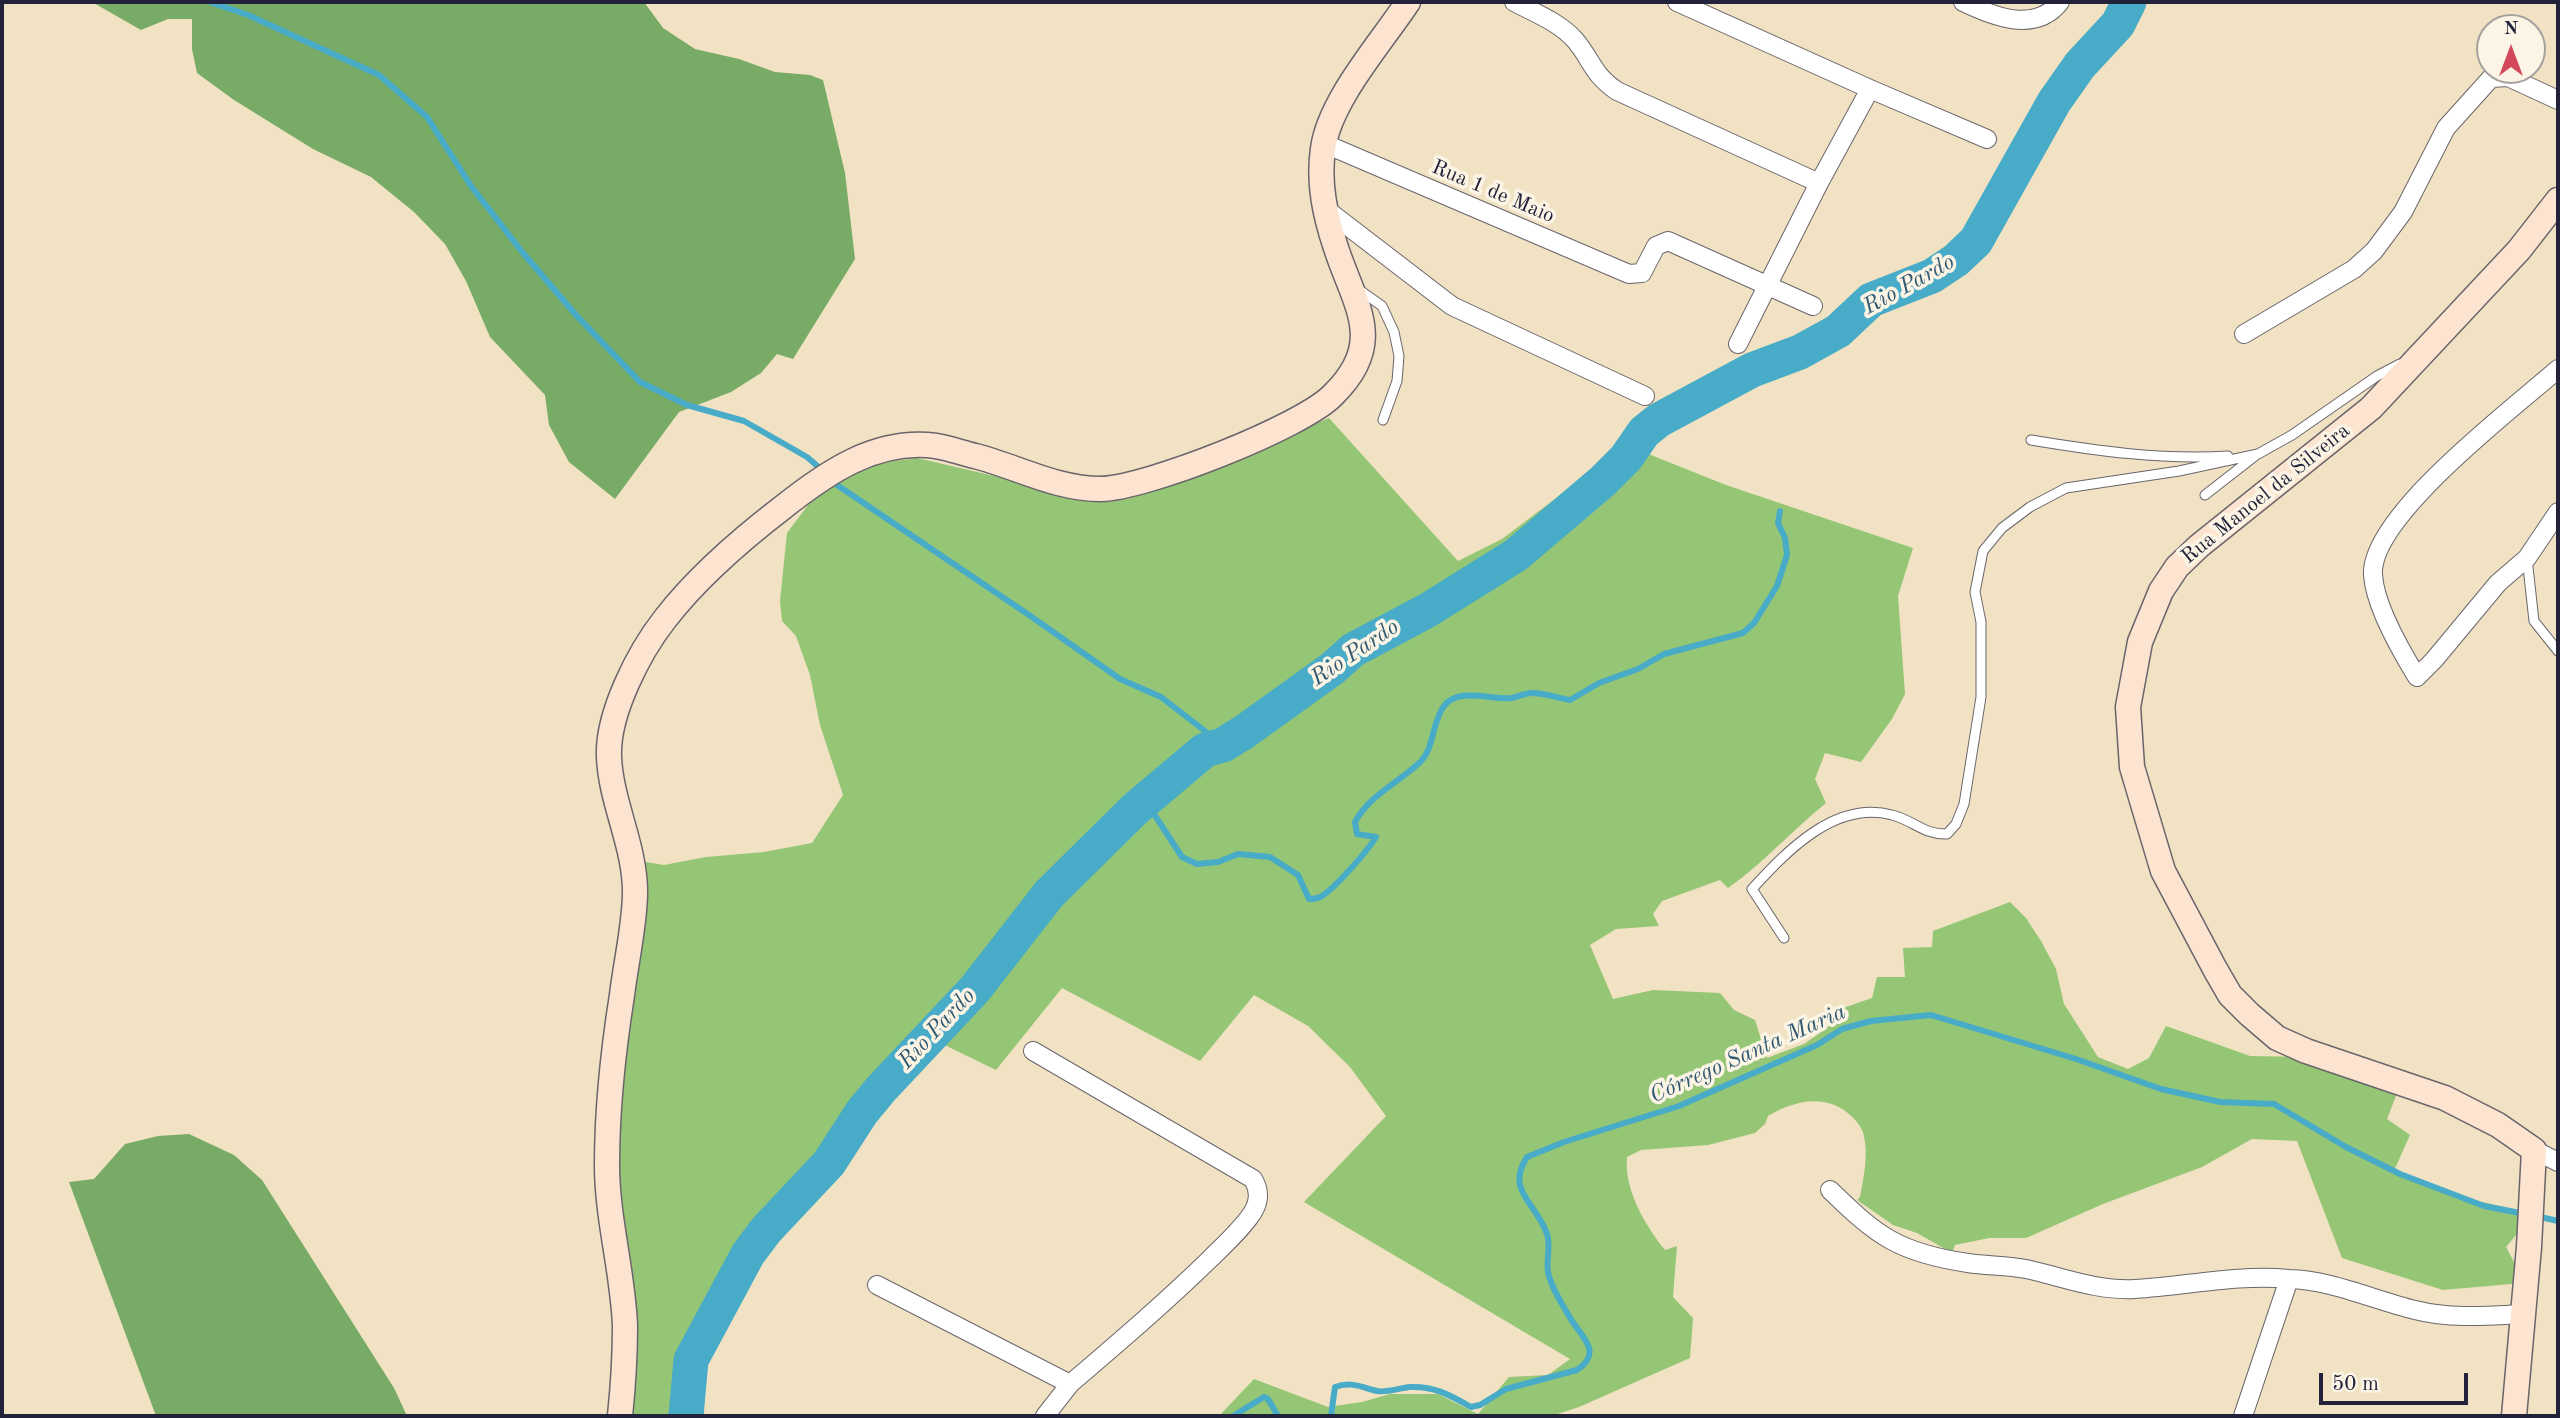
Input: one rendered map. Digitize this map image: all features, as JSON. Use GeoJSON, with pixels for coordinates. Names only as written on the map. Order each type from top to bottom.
{"type":"FeatureCollection","features":[{"type":"Feature","properties":{"kind":"street"},"geometry":{"type":"LineString","coordinates":[[620,1416],[625,1323],[606,1171],[609,1087],[632,931],[635,890],[628,839],[612,782],[609,752],[617,706],[636,667],[664,619],[710,571],[769,518],[814,483],[851,461],[880,450],[909,445],[936,446],[982,458],[1045,480],[1075,487],[1104,489],[1133,485],[1161,476],[1244,444],[1309,413],[1331,398],[1351,374],[1360,352],[1364,329],[1361,310],[1336,250],[1323,207],[1323,143],[1348,89],[1408,2]]}},
{"type":"Feature","properties":{"kind":"street"},"geometry":{"type":"LineString","coordinates":[[1514,2],[1563,29],[1576,41],[1601,80],[1617,91],[1819,183]]}},
{"type":"Feature","properties":{"kind":"street"},"geometry":{"type":"LineString","coordinates":[[1677,2],[1987,139]]}},
{"type":"Feature","properties":{"kind":"street"},"geometry":{"type":"LineString","coordinates":[[1963,2],[1990,15],[2016,20],[2036,18],[2055,8],[2060,2]]}},
{"type":"Feature","properties":{"kind":"street"},"geometry":{"type":"LineString","coordinates":[[2244,334],[2354,269],[2374,251],[2403,212],[2446,128],[2491,78],[2508,78],[2558,100]]}},
{"type":"Feature","properties":{"kind":"street"},"geometry":{"type":"LineString","coordinates":[[1738,344],[1766,285],[1870,89]]}},
{"type":"Feature","properties":{"kind":"street","name":"Rua 1 de Maio"},"geometry":{"type":"LineString","coordinates":[[1323,143],[1629,274],[1638,275],[1644,270],[1656,246],[1668,241],[1766,285]]}},
{"type":"Feature","properties":{"kind":"street","name":"Rua Manoel da Silveira"},"geometry":{"type":"LineString","coordinates":[[2534,1150],[2498,1125],[2445,1098],[2306,1051],[2277,1038],[2230,995],[2163,871],[2132,767],[2128,707],[2140,642],[2161,591],[2177,567],[2199,546],[2371,408],[2519,250],[2558,200]]}},
{"type":"Feature","properties":{"kind":"street"},"geometry":{"type":"LineString","coordinates":[[1323,207],[1452,306],[1645,396]]}},
{"type":"Feature","properties":{"kind":"street"},"geometry":{"type":"LineString","coordinates":[[1766,285],[1813,306]]}},
{"type":"Feature","properties":{"kind":"street"},"geometry":{"type":"LineString","coordinates":[[2558,369],[2423,486],[2399,516],[2374,559],[2373,576],[2385,613],[2398,646],[2417,677],[2498,583],[2527,558],[2558,512]]}},
{"type":"Feature","properties":{"kind":"street"},"geometry":{"type":"LineString","coordinates":[[1033,1051],[1253,1179],[1258,1198],[1255,1209],[1219,1250],[1164,1305],[1070,1384],[1045,1416]]}},
{"type":"Feature","properties":{"kind":"street"},"geometry":{"type":"LineString","coordinates":[[2514,1416],[2529,1247],[2534,1150],[2558,1162]]}},
{"type":"Feature","properties":{"kind":"street"},"geometry":{"type":"LineString","coordinates":[[1830,1190],[1862,1221],[1887,1240],[1917,1253],[2025,1269],[2088,1286],[2112,1289],[2227,1279],[2289,1279],[2314,1281],[2417,1311],[2465,1317],[2522,1314]]}},
{"type":"Feature","properties":{"kind":"street"},"geometry":{"type":"LineString","coordinates":[[2243,1416],[2289,1279]]}},
{"type":"Feature","properties":{"kind":"street"},"geometry":{"type":"LineString","coordinates":[[877,1285],[1070,1384]]}},
{"type":"Feature","properties":{"kind":"lane"},"geometry":{"type":"LineString","coordinates":[[1350,284],[1382,306],[1394,332],[1399,356],[1397,381],[1383,420]]}},
{"type":"Feature","properties":{"kind":"lane"},"geometry":{"type":"LineString","coordinates":[[2205,495],[2258,454],[2292,436],[2377,376],[2419,354]]}},
{"type":"Feature","properties":{"kind":"lane"},"geometry":{"type":"LineString","coordinates":[[2031,440],[2108,453],[2196,458],[2258,454]]}},
{"type":"Feature","properties":{"kind":"lane"},"geometry":{"type":"LineString","coordinates":[[1784,938],[1752,889],[1810,834],[1864,812],[1880,812],[1899,817],[1934,835],[1947,834],[1956,824],[1964,804],[1982,697],[1982,622],[1975,592],[1983,551],[2002,528],[2030,507],[2066,488],[2179,471],[2258,454]]}},
{"type":"Feature","properties":{"kind":"lane"},"geometry":{"type":"LineString","coordinates":[[2527,558],[2534,621],[2558,651]]}},
{"type":"Feature","properties":{"kind":"green space"},"geometry":{"type":"Polygon","coordinates":[[[92,2],[644,2],[663,28],[695,49],[739,59],[775,72],[810,75],[823,80],[845,173],[855,259],[793,359],[777,354],[761,373],[731,392],[679,412],[615,499],[569,462],[549,425],[545,395],[490,337],[466,281],[445,244],[414,212],[371,177],[313,149],[234,100],[197,73],[192,49],[192,19],[168,19],[141,30],[92,2]]]}},
{"type":"Feature","properties":{"kind":"green space"},"geometry":{"type":"Polygon","coordinates":[[[1329,418],[1458,561],[1502,539],[1626,445],[1726,485],[1913,548],[1898,596],[1905,694],[1892,719],[1861,762],[1825,753],[1815,779],[1826,803],[1728,888],[1720,880],[1662,901],[1653,914],[1659,926],[1616,929],[1590,945],[1613,999],[1653,990],[1720,993],[1734,1010],[1755,1020],[1767,1058],[1804,1044],[1827,1028],[1843,1008],[1872,998],[1877,977],[1905,977],[1903,948],[1932,947],[1933,931],[2010,902],[2026,918],[2041,941],[2056,969],[2064,1004],[2098,1057],[2128,1069],[2149,1058],[2166,1026],[2250,1056],[2363,1058],[2405,1073],[2387,1119],[2410,1135],[2393,1173],[2451,1195],[2518,1210],[2521,1229],[2506,1247],[2523,1279],[2522,1283],[2443,1290],[2342,1258],[2297,1141],[2252,1139],[2202,1167],[2103,1204],[2026,1238],[1989,1238],[1955,1245],[1952,1253],[1917,1233],[1893,1225],[1857,1200],[1860,1197],[1865,1164],[1866,1148],[1862,1129],[1840,1107],[1809,1101],[1788,1106],[1768,1116],[1765,1124],[1755,1133],[1708,1145],[1641,1150],[1627,1157],[1632,1194],[1643,1218],[1665,1250],[1677,1246],[1673,1297],[1693,1318],[1690,1358],[1579,1407],[1551,1416],[1219,1416],[1254,1379],[1328,1407],[1390,1394],[1438,1394],[1478,1414],[1509,1377],[1548,1375],[1570,1359],[1304,1202],[1386,1116],[1350,1067],[1308,1026],[1254,995],[1200,1061],[1062,988],[996,1070],[924,1035],[860,1130],[762,1235],[687,1362],[668,1416],[618,1416],[611,1110],[640,861],[664,865],[812,843],[843,795],[820,725],[810,675],[796,636],[782,621],[780,601],[787,533],[835,469],[917,458],[1089,498],[1173,484],[1329,418]]]}},
{"type":"Feature","properties":{"kind":"green space"},"geometry":{"type":"Polygon","coordinates":[[[189,1134],[234,1155],[262,1180],[394,1388],[407,1416],[156,1416],[69,1182],[94,1179],[125,1144],[158,1136],[189,1134]]]}},
{"type":"Feature","properties":{"kind":"waterway"},"geometry":{"type":"LineString","coordinates":[[210,2],[248,15],[379,75],[427,117],[471,186],[523,253],[576,315],[640,382],[687,405],[744,421],[807,457],[822,470]]}},
{"type":"Feature","properties":{"kind":"waterway","name":"Rio Pardo"},"geometry":{"type":"LineString","coordinates":[[686,1416],[691,1360],[748,1254],[766,1230],[829,1163],[862,1112],[881,1089],[975,989],[1049,894],[1135,809],[1205,750],[1223,745],[1244,732],[1333,668],[1353,650],[1428,610],[1516,555],[1603,481],[1626,458],[1644,432],[1659,420],[1752,370],[1800,352],[1838,331],[1871,300],[1932,276],[1956,260],[1976,241],[2054,102],[2080,65],[2118,24],[2129,2]]}},
{"type":"Feature","properties":{"kind":"waterway"},"geometry":{"type":"LineString","coordinates":[[837,485],[1120,679],[1161,697],[1223,745]]}},
{"type":"Feature","properties":{"kind":"waterway"},"geometry":{"type":"LineString","coordinates":[[1135,809],[1152,811],[1182,857],[1197,864],[1218,862],[1238,854],[1270,857],[1298,875],[1309,899],[1320,897],[1342,878],[1376,837],[1357,834],[1355,822],[1375,797],[1423,758],[1440,713],[1450,700],[1466,696],[1511,698],[1532,693],[1570,700],[1599,683],[1638,669],[1664,654],[1743,633],[1754,623],[1777,586],[1787,555],[1785,538],[1778,523],[1780,511]]}},
{"type":"Feature","properties":{"kind":"waterway","name":"Córrego Santa Maria"},"geometry":{"type":"LineString","coordinates":[[1331,1416],[1335,1387],[1341,1385],[1356,1385],[1381,1391],[1410,1387],[1427,1388],[1449,1395],[1471,1407],[1480,1405],[1506,1389],[1577,1370],[1584,1364],[1590,1352],[1550,1278],[1547,1234],[1525,1196],[1519,1179],[1527,1157],[1564,1142],[1679,1106],[1817,1045],[1842,1029],[1871,1021],[1931,1015],[2076,1059],[2161,1089],[2220,1102],[2274,1104],[2346,1147],[2400,1174],[2484,1206],[2525,1214]]}},
{"type":"Feature","properties":{"kind":"waterway","name":"Córrego Santa Maria"},"geometry":{"type":"LineString","coordinates":[[2536,1216],[2558,1221]]}},
{"type":"Feature","properties":{"kind":"waterway","name":"Córrego Santa Maria"},"geometry":{"type":"LineString","coordinates":[[1233,1416],[1264,1397],[1278,1416]]}}]}
